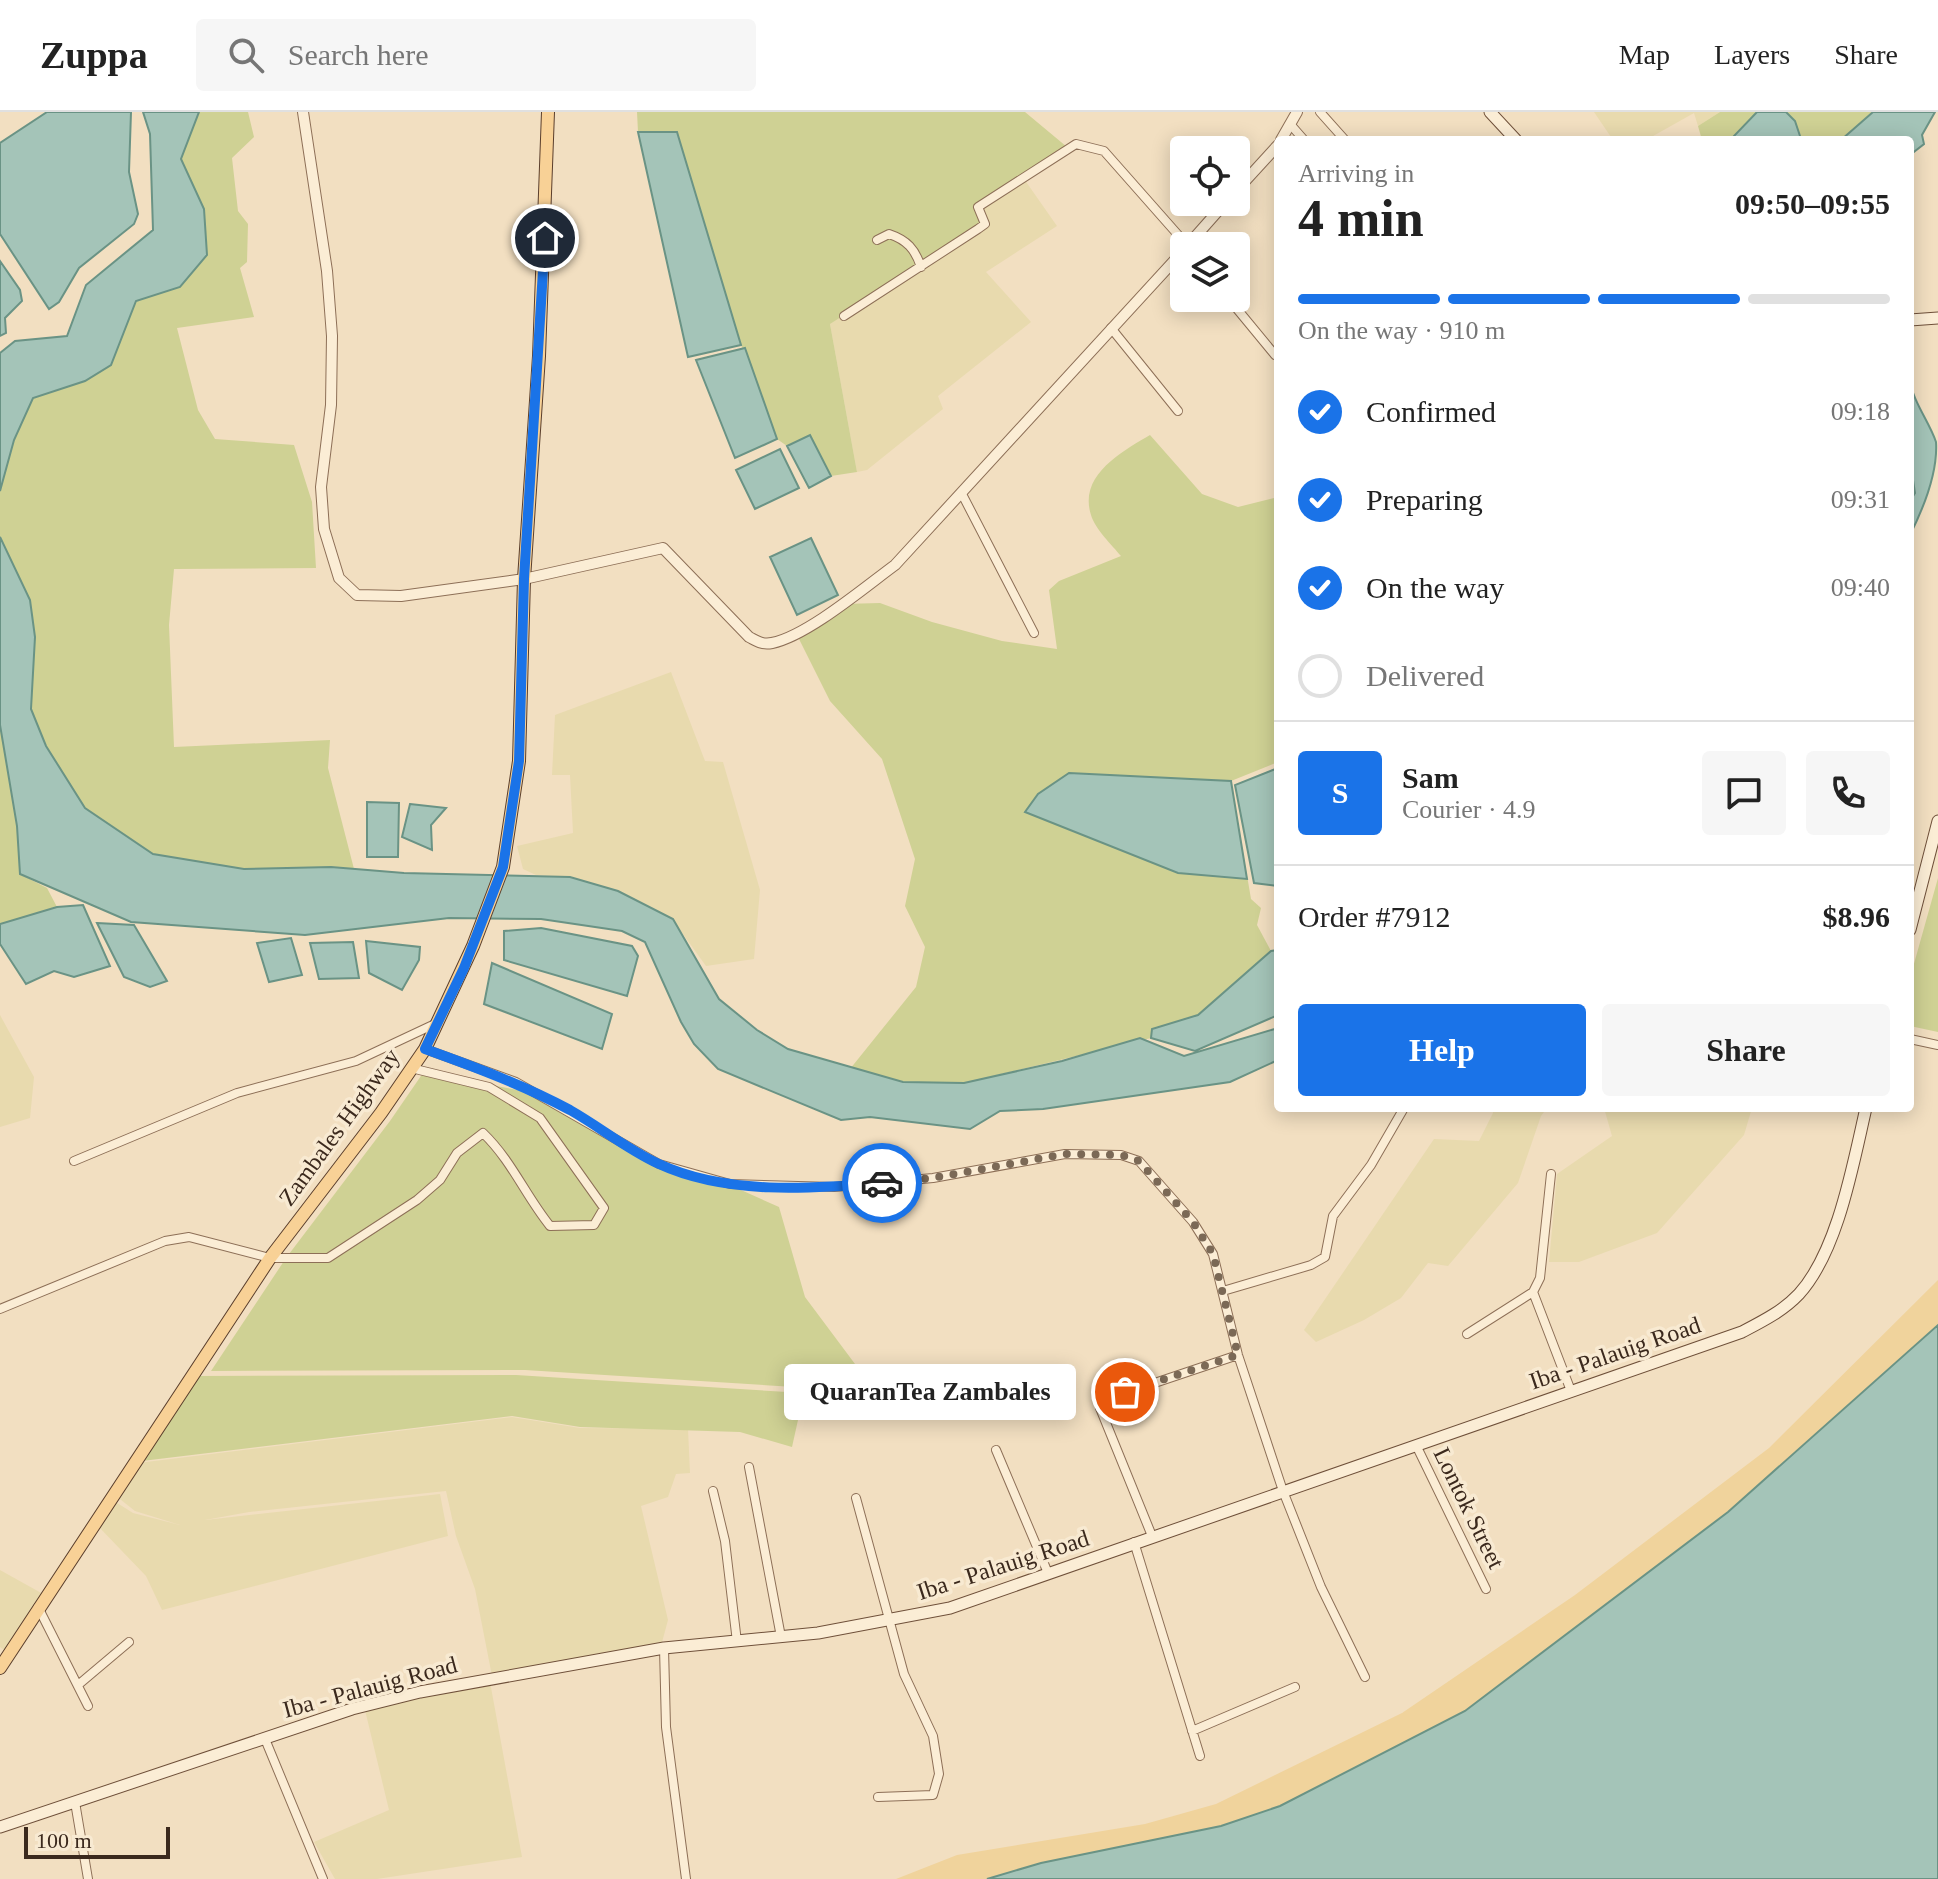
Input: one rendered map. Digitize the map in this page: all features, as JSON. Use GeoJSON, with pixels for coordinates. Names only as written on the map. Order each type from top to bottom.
{"type":"FeatureCollection","features":[{"type":"Feature","properties":{"kind":"main road","name":"Zambales Highway"},"geometry":{"type":"LineString","coordinates":[[0,1668],[37,1607],[270,1258],[378,1118],[425,1049],[482,923],[503,867],[519,761],[524,579],[541,311],[548,112]]}},
{"type":"Feature","properties":{"kind":"main road"},"geometry":{"type":"LineString","coordinates":[[1490,112],[1512,136]]}},
{"type":"Feature","properties":{"kind":"main road"},"geometry":{"type":"LineString","coordinates":[[1914,320],[1938,318]]}},
{"type":"Feature","properties":{"kind":"main road"},"geometry":{"type":"LineString","coordinates":[[1914,914],[1938,821]]}},
{"type":"Feature","properties":{"kind":"main road","name":"Iba - Palauig Road"},"geometry":{"type":"LineString","coordinates":[[0,1827],[352,1709],[420,1692],[664,1648],[892,1622],[950,1608],[1742,1332],[1773,1316],[1798,1294],[1815,1272],[1834,1228],[1865,1112]]}},
{"type":"Feature","properties":{"kind":"street"},"geometry":{"type":"LineString","coordinates":[[303,112],[327,271],[332,336],[331,405],[321,487],[324,529],[339,578],[357,595],[379,598],[524,579],[663,548],[749,637],[760,643],[773,643],[843,604],[895,565],[1170,265]]}},
{"type":"Feature","properties":{"kind":"street"},"geometry":{"type":"LineString","coordinates":[[1283,136],[1297,112]]}},
{"type":"Feature","properties":{"kind":"street"},"geometry":{"type":"LineString","coordinates":[[1320,112],[1341,136]]}},
{"type":"Feature","properties":{"kind":"street"},"geometry":{"type":"LineString","coordinates":[[1290,124],[1300,136]]}},
{"type":"Feature","properties":{"kind":"street"},"geometry":{"type":"LineString","coordinates":[[844,316],[985,224],[978,207],[1076,144],[1104,151],[1171,232]]}},
{"type":"Feature","properties":{"kind":"street"},"geometry":{"type":"LineString","coordinates":[[1250,175],[1274,148]]}},
{"type":"Feature","properties":{"kind":"street"},"geometry":{"type":"LineString","coordinates":[[1200,232],[1214,216]]}},
{"type":"Feature","properties":{"kind":"street"},"geometry":{"type":"LineString","coordinates":[[877,240],[889,234],[902,239],[917,253],[921,267]]}},
{"type":"Feature","properties":{"kind":"street"},"geometry":{"type":"LineString","coordinates":[[1240,312],[1274,354]]}},
{"type":"Feature","properties":{"kind":"street"},"geometry":{"type":"LineString","coordinates":[[1111,328],[1178,411]]}},
{"type":"Feature","properties":{"kind":"street"},"geometry":{"type":"LineString","coordinates":[[962,494],[1034,633]]}},
{"type":"Feature","properties":{"kind":"street"},"geometry":{"type":"LineString","coordinates":[[74,1161],[237,1093],[356,1061],[438,1022]]}},
{"type":"Feature","properties":{"kind":"street"},"geometry":{"type":"LineString","coordinates":[[1914,1040],[1938,1045]]}},
{"type":"Feature","properties":{"kind":"street"},"geometry":{"type":"LineString","coordinates":[[425,1049],[516,1082],[659,1164],[730,1184],[834,1187],[933,1178],[1065,1154],[1121,1155],[1139,1161],[1193,1222],[1213,1254],[1238,1355],[1283,1491],[1321,1587],[1365,1677]]}},
{"type":"Feature","properties":{"kind":"street"},"geometry":{"type":"LineString","coordinates":[[0,1309],[165,1241],[189,1237],[270,1258],[328,1258],[417,1200],[440,1180],[457,1153],[483,1133],[517,1172],[529,1200],[550,1226],[594,1225],[604,1208],[540,1118],[489,1087],[411,1068]]}},
{"type":"Feature","properties":{"kind":"street"},"geometry":{"type":"LineString","coordinates":[[1223,1291],[1311,1265],[1325,1257],[1333,1216],[1371,1165],[1402,1112]]}},
{"type":"Feature","properties":{"kind":"street"},"geometry":{"type":"LineString","coordinates":[[1467,1334],[1533,1292],[1540,1278],[1551,1174]]}},
{"type":"Feature","properties":{"kind":"street"},"geometry":{"type":"LineString","coordinates":[[1533,1292],[1571,1391]]}},
{"type":"Feature","properties":{"kind":"street"},"geometry":{"type":"LineString","coordinates":[[1152,1536],[1100,1408],[1101,1401],[1238,1355]]}},
{"type":"Feature","properties":{"kind":"street","name":"Lontok Street"},"geometry":{"type":"LineString","coordinates":[[1416,1445],[1486,1589]]}},
{"type":"Feature","properties":{"kind":"street"},"geometry":{"type":"LineString","coordinates":[[996,1450],[1048,1573]]}},
{"type":"Feature","properties":{"kind":"street"},"geometry":{"type":"LineString","coordinates":[[749,1467],[781,1637]]}},
{"type":"Feature","properties":{"kind":"street"},"geometry":{"type":"LineString","coordinates":[[713,1491],[725,1541],[737,1642]]}},
{"type":"Feature","properties":{"kind":"street"},"geometry":{"type":"LineString","coordinates":[[856,1498],[904,1674],[933,1736],[939,1774],[938,1790],[933,1795],[878,1797]]}},
{"type":"Feature","properties":{"kind":"street"},"geometry":{"type":"LineString","coordinates":[[1134,1542],[1200,1756]]}},
{"type":"Feature","properties":{"kind":"street"},"geometry":{"type":"LineString","coordinates":[[37,1607],[88,1706]]}},
{"type":"Feature","properties":{"kind":"street"},"geometry":{"type":"LineString","coordinates":[[78,1685],[129,1642]]}},
{"type":"Feature","properties":{"kind":"street"},"geometry":{"type":"LineString","coordinates":[[664,1648],[666,1727],[686,1879]]}},
{"type":"Feature","properties":{"kind":"street"},"geometry":{"type":"LineString","coordinates":[[1192,1731],[1295,1687]]}},
{"type":"Feature","properties":{"kind":"street"},"geometry":{"type":"LineString","coordinates":[[265,1739],[323,1879]]}},
{"type":"Feature","properties":{"kind":"street"},"geometry":{"type":"LineString","coordinates":[[75,1802],[88,1879]]}},
{"type":"Feature","properties":{"kind":"shaded area"},"geometry":{"type":"Polygon","coordinates":[[[47,112],[131,112],[129,172],[138,214],[134,224],[79,268],[59,302],[49,309],[0,234],[0,143],[47,112]]]}},
{"type":"Feature","properties":{"kind":"shaded area"},"geometry":{"type":"Polygon","coordinates":[[[143,112],[199,112],[181,159],[204,209],[207,255],[180,287],[136,301],[111,365],[85,381],[33,398],[14,440],[0,491],[0,353],[15,341],[67,336],[86,285],[153,230],[150,134],[143,112]]]}},
{"type":"Feature","properties":{"kind":"shaded area"},"geometry":{"type":"Polygon","coordinates":[[[1594,112],[1720,112],[1698,126],[1694,113],[1653,136],[1610,136],[1594,112]]]}},
{"type":"Feature","properties":{"kind":"shaded area"},"geometry":{"type":"Polygon","coordinates":[[[1757,112],[1786,112],[1795,121],[1800,136],[1734,136],[1757,112]]]}},
{"type":"Feature","properties":{"kind":"shaded area"},"geometry":{"type":"Polygon","coordinates":[[[1873,112],[1935,112],[1922,135],[1924,144],[1914,152],[1914,136],[1846,136],[1873,112]]]}},
{"type":"Feature","properties":{"kind":"shaded area"},"geometry":{"type":"Polygon","coordinates":[[[638,132],[677,132],[741,345],[688,357],[638,132]]]}},
{"type":"Feature","properties":{"kind":"shaded area"},"geometry":{"type":"Polygon","coordinates":[[[1022,176],[1057,226],[986,272],[1031,322],[938,396],[943,409],[867,470],[857,472],[830,324],[1022,176]]]}},
{"type":"Feature","properties":{"kind":"shaded area"},"geometry":{"type":"Polygon","coordinates":[[[0,261],[20,290],[22,301],[5,318],[6,333],[0,336],[0,261]]]}},
{"type":"Feature","properties":{"kind":"shaded area"},"geometry":{"type":"Polygon","coordinates":[[[745,348],[777,439],[735,458],[696,360],[745,348]]]}},
{"type":"Feature","properties":{"kind":"shaded area"},"geometry":{"type":"Polygon","coordinates":[[[1914,395],[1936,442],[1936,454],[1932,478],[1914,526],[1914,395]]]}},
{"type":"Feature","properties":{"kind":"shaded area"},"geometry":{"type":"Polygon","coordinates":[[[810,435],[831,476],[809,488],[787,446],[810,435]]]}},
{"type":"Feature","properties":{"kind":"shaded area"},"geometry":{"type":"Polygon","coordinates":[[[780,449],[799,488],[755,509],[736,470],[780,449]]]}},
{"type":"Feature","properties":{"kind":"shaded area"},"geometry":{"type":"Polygon","coordinates":[[[0,537],[30,600],[35,637],[31,709],[46,746],[85,808],[153,854],[244,869],[331,867],[404,873],[570,877],[618,891],[673,919],[719,999],[757,1030],[788,1049],[903,1082],[964,1083],[1062,1061],[1140,1038],[1184,1056],[1274,1029],[1274,1062],[1230,1082],[1043,1109],[1000,1111],[970,1129],[870,1117],[841,1120],[718,1069],[694,1044],[681,1022],[645,942],[622,931],[541,919],[449,918],[305,935],[131,922],[20,874],[17,826],[0,725],[0,537]]]}},
{"type":"Feature","properties":{"kind":"shaded area"},"geometry":{"type":"Polygon","coordinates":[[[811,538],[838,595],[797,615],[770,557],[811,538]]]}},
{"type":"Feature","properties":{"kind":"shaded area"},"geometry":{"type":"Polygon","coordinates":[[[671,672],[705,761],[723,762],[760,890],[754,959],[706,966],[672,919],[570,877],[536,875],[523,869],[517,846],[573,833],[570,775],[552,775],[555,715],[671,672]]]}},
{"type":"Feature","properties":{"kind":"shaded area"},"geometry":{"type":"Polygon","coordinates":[[[1274,770],[1274,886],[1254,883],[1235,785],[1274,770]]]}},
{"type":"Feature","properties":{"kind":"shaded area"},"geometry":{"type":"Polygon","coordinates":[[[1069,773],[1231,781],[1247,879],[1178,873],[1025,812],[1038,794],[1069,773]]]}},
{"type":"Feature","properties":{"kind":"shaded area"},"geometry":{"type":"Polygon","coordinates":[[[367,802],[399,803],[398,857],[367,857],[367,802]]]}},
{"type":"Feature","properties":{"kind":"shaded area"},"geometry":{"type":"Polygon","coordinates":[[[410,804],[446,808],[431,825],[432,850],[402,837],[410,804]]]}},
{"type":"Feature","properties":{"kind":"shaded area"},"geometry":{"type":"Polygon","coordinates":[[[83,905],[110,966],[74,977],[54,971],[26,984],[0,944],[0,924],[57,907],[83,905]]]}},
{"type":"Feature","properties":{"kind":"shaded area"},"geometry":{"type":"Polygon","coordinates":[[[97,923],[134,925],[167,981],[150,987],[124,977],[97,923]]]}},
{"type":"Feature","properties":{"kind":"shaded area"},"geometry":{"type":"Polygon","coordinates":[[[541,928],[632,946],[638,956],[627,996],[504,960],[504,931],[541,928]]]}},
{"type":"Feature","properties":{"kind":"shaded area"},"geometry":{"type":"Polygon","coordinates":[[[291,938],[302,975],[269,982],[257,943],[291,938]]]}},
{"type":"Feature","properties":{"kind":"shaded area"},"geometry":{"type":"Polygon","coordinates":[[[366,941],[420,947],[419,960],[402,990],[369,973],[366,941]]]}},
{"type":"Feature","properties":{"kind":"shaded area"},"geometry":{"type":"Polygon","coordinates":[[[353,942],[359,978],[319,979],[310,943],[353,942]]]}},
{"type":"Feature","properties":{"kind":"shaded area"},"geometry":{"type":"Polygon","coordinates":[[[1274,951],[1274,1017],[1195,1051],[1151,1038],[1152,1029],[1198,1015],[1274,951]]]}},
{"type":"Feature","properties":{"kind":"shaded area"},"geometry":{"type":"Polygon","coordinates":[[[492,963],[612,1014],[602,1049],[484,1004],[492,963]]]}},
{"type":"Feature","properties":{"kind":"shaded area"},"geometry":{"type":"Polygon","coordinates":[[[0,1015],[34,1077],[30,1118],[0,1127],[0,1015]]]}},
{"type":"Feature","properties":{"kind":"shaded area"},"geometry":{"type":"Polygon","coordinates":[[[1544,1112],[1518,1183],[1448,1266],[1428,1263],[1401,1298],[1364,1320],[1316,1342],[1304,1330],[1434,1139],[1479,1141],[1493,1113],[1544,1112]]]}},
{"type":"Feature","properties":{"kind":"shaded area"},"geometry":{"type":"Polygon","coordinates":[[[1605,1112],[1751,1112],[1744,1135],[1657,1233],[1579,1262],[1549,1262],[1557,1174],[1612,1136],[1605,1112]]]}},
{"type":"Feature","properties":{"kind":"shaded area"},"geometry":{"type":"Polygon","coordinates":[[[1938,1325],[1938,1879],[987,1879],[1041,1863],[1221,1826],[1280,1806],[1465,1711],[1728,1512],[1938,1325]]]}},
{"type":"Feature","properties":{"kind":"shaded area"},"geometry":{"type":"Polygon","coordinates":[[[512,1417],[580,1428],[688,1429],[690,1473],[676,1474],[668,1497],[641,1506],[668,1620],[661,1646],[492,1676],[475,1589],[456,1536],[446,1491],[249,1512],[205,1520],[440,1494],[448,1536],[162,1610],[146,1576],[97,1525],[114,1501],[133,1513],[180,1525],[135,1511],[116,1496],[138,1463],[512,1417]]]}},
{"type":"Feature","properties":{"kind":"shaded area"},"geometry":{"type":"Polygon","coordinates":[[[0,1570],[43,1594],[7,1652],[0,1647],[0,1570]]]}},
{"type":"Feature","properties":{"kind":"shaded area"},"geometry":{"type":"Polygon","coordinates":[[[490,1682],[522,1857],[377,1879],[335,1879],[314,1842],[389,1810],[365,1710],[490,1682]]]}},
{"type":"Feature","properties":{"kind":"green space"},"geometry":{"type":"Polygon","coordinates":[[[199,112],[248,112],[254,137],[232,158],[238,211],[248,224],[247,262],[240,268],[254,317],[177,328],[198,410],[215,439],[294,445],[312,502],[316,568],[174,569],[169,625],[174,747],[330,740],[328,768],[354,869],[244,869],[153,854],[85,808],[46,746],[31,709],[35,637],[30,600],[0,537],[0,491],[14,440],[33,398],[85,381],[111,365],[136,301],[180,287],[204,209],[181,159],[199,112]]]}},
{"type":"Feature","properties":{"kind":"green space"},"geometry":{"type":"Polygon","coordinates":[[[637,112],[1025,112],[1067,147],[978,206],[985,224],[830,324],[857,472],[831,476],[810,435],[787,446],[777,439],[741,345],[677,132],[638,132],[637,112]]]}},
{"type":"Feature","properties":{"kind":"green space"},"geometry":{"type":"Polygon","coordinates":[[[1720,112],[1873,112],[1846,136],[1701,136],[1698,126],[1720,112]]]}},
{"type":"Feature","properties":{"kind":"green space"},"geometry":{"type":"Polygon","coordinates":[[[1150,435],[1202,494],[1238,507],[1274,498],[1274,764],[1231,781],[1251,899],[1261,908],[1257,925],[1271,951],[1198,1015],[1152,1029],[1151,1038],[964,1083],[903,1082],[850,1069],[916,987],[925,947],[905,906],[915,859],[882,759],[830,701],[796,633],[843,604],[880,603],[932,622],[1002,641],[1057,649],[1049,590],[1059,581],[1121,556],[1093,520],[1089,501],[1097,476],[1150,435]]]}},
{"type":"Feature","properties":{"kind":"green space"},"geometry":{"type":"Polygon","coordinates":[[[0,725],[17,826],[20,874],[47,888],[57,907],[0,924],[0,725]]]}},
{"type":"Feature","properties":{"kind":"green space"},"geometry":{"type":"Polygon","coordinates":[[[1938,878],[1938,1032],[1914,1027],[1914,964],[1938,878]]]}},
{"type":"Feature","properties":{"kind":"green space"},"geometry":{"type":"Polygon","coordinates":[[[423,1073],[524,1091],[662,1169],[732,1186],[779,1207],[805,1297],[855,1364],[810,1388],[525,1370],[211,1371],[286,1258],[423,1073]]]}},
{"type":"Feature","properties":{"kind":"green space"},"geometry":{"type":"Polygon","coordinates":[[[516,1375],[804,1393],[792,1447],[740,1432],[580,1427],[512,1416],[142,1461],[199,1376],[516,1375]]]}},
{"type":"Feature","properties":{"kind":"sand"},"geometry":{"type":"Polygon","coordinates":[[[1938,1280],[1938,1325],[1728,1512],[1465,1711],[1280,1806],[1221,1826],[1041,1863],[987,1879],[896,1879],[957,1855],[1145,1824],[1216,1804],[1402,1713],[1575,1595],[1769,1448],[1938,1280]]]}},
{"type":"Feature","properties":{"kind":"way so far"},"geometry":{"type":"LineString","coordinates":[[882,1183],[933,1178],[1065,1154],[1121,1155],[1139,1161],[1159,1179],[1193,1222],[1213,1254],[1238,1355],[1125,1392]]}},
{"type":"Feature","properties":{"kind":"place","name":"QuaranTea Zambales"},"geometry":{"type":"Point","coordinates":[1125,1392]}},
{"type":"Feature","properties":{"kind":"route"},"geometry":{"type":"LineString","coordinates":[[545,238],[524,579],[519,761],[503,867],[464,968],[425,1049],[516,1082],[659,1164],[690,1174],[730,1184],[834,1187],[882,1183]]}}]}
